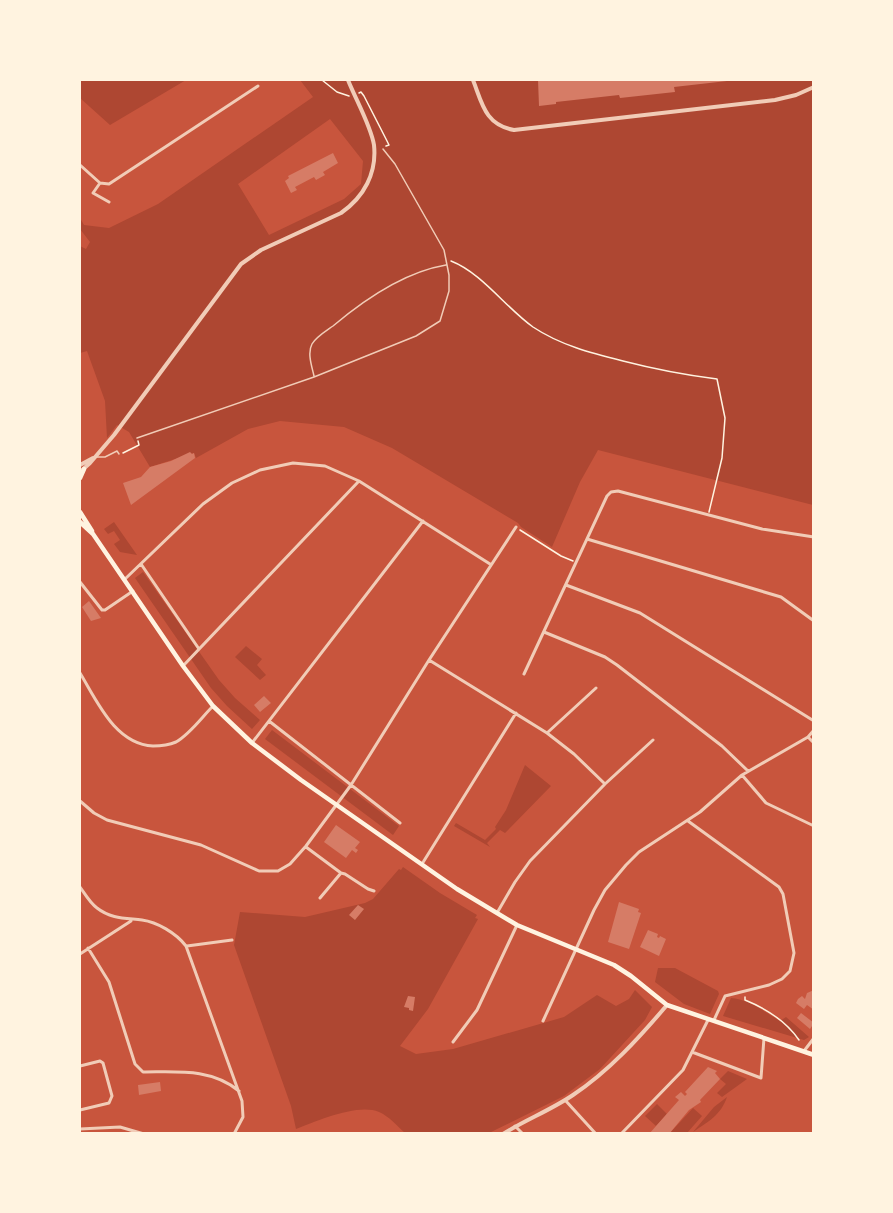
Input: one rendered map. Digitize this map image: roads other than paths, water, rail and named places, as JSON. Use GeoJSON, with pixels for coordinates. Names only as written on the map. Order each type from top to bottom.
{"type":"FeatureCollection","features":[{"type":"Feature","properties":{"kind":"main road"},"geometry":{"type":"LineString","coordinates":[[80,478],[82,471]]}},
{"type":"Feature","properties":{"kind":"main road"},"geometry":{"type":"LineString","coordinates":[[80,512],[183,666],[213,706],[252,743],[457,889],[517,925],[624,972],[667,1005],[714,1022],[764,1036],[813,1055]]}},
{"type":"Feature","properties":{"kind":"main road"},"geometry":{"type":"LineString","coordinates":[[80,522],[93,534]]}},
{"type":"Feature","properties":{"kind":"street"},"geometry":{"type":"LineString","coordinates":[[82,471],[114,435],[241,264],[254,254],[341,213],[351,206],[364,191],[372,169],[374,144],[348,80]]}},
{"type":"Feature","properties":{"kind":"street"},"geometry":{"type":"LineString","coordinates":[[473,80],[483,110],[489,118],[514,130],[775,100],[796,95],[813,87]]}},
{"type":"Feature","properties":{"kind":"street"},"geometry":{"type":"LineString","coordinates":[[80,165],[100,183],[116,182],[258,86]]}},
{"type":"Feature","properties":{"kind":"street"},"geometry":{"type":"LineString","coordinates":[[100,183],[93,193],[109,202]]}},
{"type":"Feature","properties":{"kind":"street"},"geometry":{"type":"LineString","coordinates":[[80,465],[94,457]]}},
{"type":"Feature","properties":{"kind":"street"},"geometry":{"type":"LineString","coordinates":[[125,579],[203,504],[232,483],[260,470],[293,463],[325,466],[359,481],[491,564]]}},
{"type":"Feature","properties":{"kind":"street"},"geometry":{"type":"LineString","coordinates":[[183,666],[359,481]]}},
{"type":"Feature","properties":{"kind":"street"},"geometry":{"type":"LineString","coordinates":[[524,674],[607,496],[611,492],[618,491],[762,529],[813,537]]}},
{"type":"Feature","properties":{"kind":"street"},"geometry":{"type":"LineString","coordinates":[[252,743],[423,521]]}},
{"type":"Feature","properties":{"kind":"street"},"geometry":{"type":"LineString","coordinates":[[80,801],[107,820],[201,845],[259,871],[272,872],[284,869],[306,846],[351,785],[516,527]]}},
{"type":"Feature","properties":{"kind":"street"},"geometry":{"type":"LineString","coordinates":[[587,539],[781,597],[813,621]]}},
{"type":"Feature","properties":{"kind":"street"},"geometry":{"type":"LineString","coordinates":[[141,564],[200,649]]}},
{"type":"Feature","properties":{"kind":"street"},"geometry":{"type":"LineString","coordinates":[[80,582],[102,610],[133,591]]}},
{"type":"Feature","properties":{"kind":"street"},"geometry":{"type":"LineString","coordinates":[[566,585],[640,613],[813,721]]}},
{"type":"Feature","properties":{"kind":"street"},"geometry":{"type":"LineString","coordinates":[[544,632],[605,657],[617,665],[722,746],[748,771]]}},
{"type":"Feature","properties":{"kind":"street"},"geometry":{"type":"LineString","coordinates":[[429,660],[547,733],[574,754],[605,784]]}},
{"type":"Feature","properties":{"kind":"street"},"geometry":{"type":"LineString","coordinates":[[80,673],[112,724],[119,731],[140,743],[162,746],[174,743],[213,706]]}},
{"type":"Feature","properties":{"kind":"street"},"geometry":{"type":"LineString","coordinates":[[547,733],[596,688]]}},
{"type":"Feature","properties":{"kind":"street"},"geometry":{"type":"LineString","coordinates":[[422,864],[516,713]]}},
{"type":"Feature","properties":{"kind":"street"},"geometry":{"type":"LineString","coordinates":[[269,721],[400,823]]}},
{"type":"Feature","properties":{"kind":"street"},"geometry":{"type":"LineString","coordinates":[[543,1021],[594,910],[605,890],[626,865],[639,852],[687,821],[742,775],[808,737],[813,730]]}},
{"type":"Feature","properties":{"kind":"street"},"geometry":{"type":"LineString","coordinates":[[808,737],[813,743]]}},
{"type":"Feature","properties":{"kind":"street"},"geometry":{"type":"LineString","coordinates":[[497,913],[530,861],[605,784],[653,740]]}},
{"type":"Feature","properties":{"kind":"street"},"geometry":{"type":"LineString","coordinates":[[742,775],[766,803],[813,826]]}},
{"type":"Feature","properties":{"kind":"street"},"geometry":{"type":"LineString","coordinates":[[687,821],[770,880],[783,894],[794,953],[792,967],[783,979],[769,985],[725,996],[714,1022]]}},
{"type":"Feature","properties":{"kind":"street"},"geometry":{"type":"LineString","coordinates":[[306,846],[341,873],[374,891]]}},
{"type":"Feature","properties":{"kind":"street"},"geometry":{"type":"LineString","coordinates":[[320,898],[341,873]]}},
{"type":"Feature","properties":{"kind":"street"},"geometry":{"type":"LineString","coordinates":[[80,887],[90,902],[99,910],[115,917],[143,920],[157,925],[177,937],[186,946],[242,1101],[243,1118],[234,1134]]}},
{"type":"Feature","properties":{"kind":"street"},"geometry":{"type":"LineString","coordinates":[[115,917],[118,923],[116,929]]}},
{"type":"Feature","properties":{"kind":"street"},"geometry":{"type":"LineString","coordinates":[[80,954],[133,920]]}},
{"type":"Feature","properties":{"kind":"street"},"geometry":{"type":"LineString","coordinates":[[453,1042],[477,1010],[517,925]]}},
{"type":"Feature","properties":{"kind":"street"},"geometry":{"type":"LineString","coordinates":[[186,946],[232,940]]}},
{"type":"Feature","properties":{"kind":"street"},"geometry":{"type":"LineString","coordinates":[[88,948],[109,982],[135,1064],[140,1070],[143,1072],[194,1072],[225,1080],[239,1091]]}},
{"type":"Feature","properties":{"kind":"street"},"geometry":{"type":"LineString","coordinates":[[503,1134],[565,1100],[604,1071],[667,1005]]}},
{"type":"Feature","properties":{"kind":"street"},"geometry":{"type":"LineString","coordinates":[[621,1134],[683,1070],[708,1020]]}},
{"type":"Feature","properties":{"kind":"street"},"geometry":{"type":"LineString","coordinates":[[692,1052],[761,1078],[764,1036]]}},
{"type":"Feature","properties":{"kind":"street"},"geometry":{"type":"LineString","coordinates":[[804,1051],[813,1038]]}},
{"type":"Feature","properties":{"kind":"street"},"geometry":{"type":"LineString","coordinates":[[80,1066],[100,1061],[103,1063],[112,1096],[108,1103],[80,1110]]}},
{"type":"Feature","properties":{"kind":"street"},"geometry":{"type":"LineString","coordinates":[[225,1080],[230,1079],[232,1074]]}},
{"type":"Feature","properties":{"kind":"street"},"geometry":{"type":"LineString","coordinates":[[565,1100],[596,1134]]}},
{"type":"Feature","properties":{"kind":"street"},"geometry":{"type":"LineString","coordinates":[[515,1126],[523,1134]]}},
{"type":"Feature","properties":{"kind":"street"},"geometry":{"type":"LineString","coordinates":[[80,1129],[120,1127],[144,1134]]}},
{"type":"Feature","properties":{"kind":"lane"},"geometry":{"type":"LineString","coordinates":[[137,438],[314,376],[416,336],[440,321],[449,291],[449,275],[444,250],[395,164],[383,148]]}},
{"type":"Feature","properties":{"kind":"lane"},"geometry":{"type":"LineString","coordinates":[[314,376],[310,355],[312,345],[358,304],[397,282],[447,265]]}},
{"type":"Feature","properties":{"kind":"lane"},"geometry":{"type":"LineString","coordinates":[[94,457],[105,458],[117,451],[119,454]]}}]}
